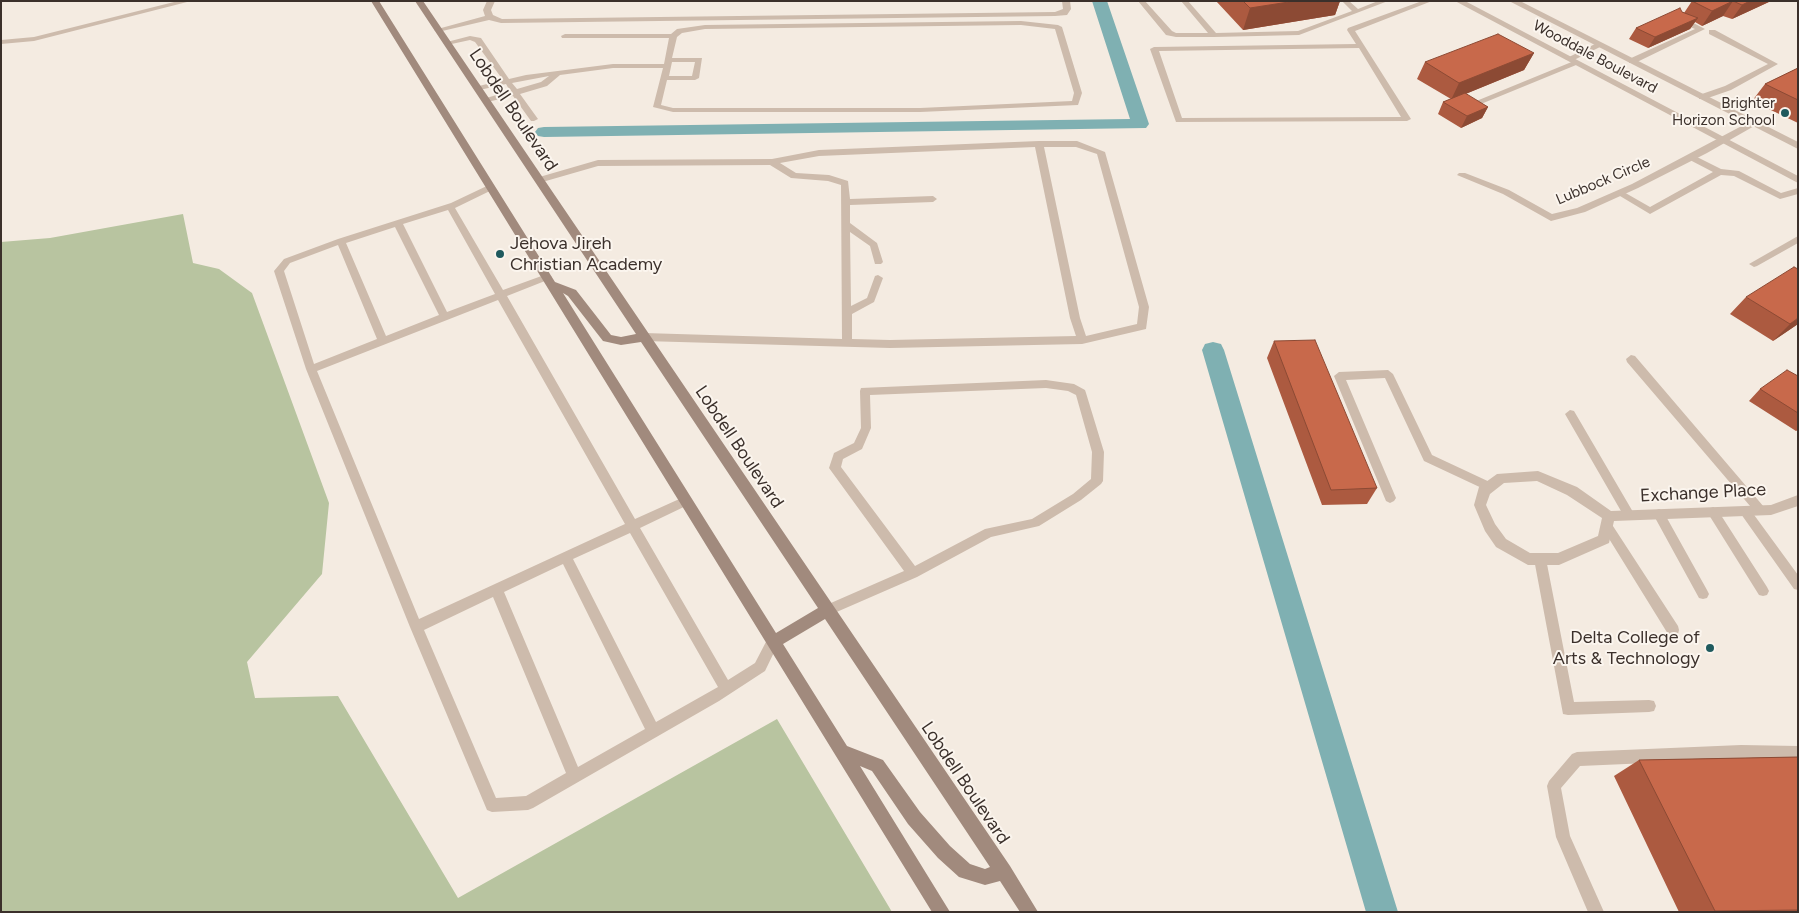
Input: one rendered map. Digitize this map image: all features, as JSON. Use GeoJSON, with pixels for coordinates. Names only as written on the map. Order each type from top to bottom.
{"type":"FeatureCollection","features":[{"type":"Feature","properties":{"kind":"main road"},"geometry":{"type":"LineString","coordinates":[[376,1],[942,912]]}},
{"type":"Feature","properties":{"kind":"main road","name":"Lobdell Boulevard"},"geometry":{"type":"LineString","coordinates":[[419,1],[1030,912]]}},
{"type":"Feature","properties":{"kind":"main road"},"geometry":{"type":"LineString","coordinates":[[549,281],[572,293],[607,338],[621,341],[644,337]]}},
{"type":"Feature","properties":{"kind":"main road"},"geometry":{"type":"LineString","coordinates":[[773,642],[828,610]]}},
{"type":"Feature","properties":{"kind":"main road"},"geometry":{"type":"LineString","coordinates":[[842,751],[876,765],[914,818],[944,852],[965,871],[985,877],[1004,872]]}},
{"type":"Feature","properties":{"kind":"street"},"geometry":{"type":"LineString","coordinates":[[490,17],[487,10],[491,1]]}},
{"type":"Feature","properties":{"kind":"street"},"geometry":{"type":"LineString","coordinates":[[438,30],[490,17],[501,21],[1055,14],[1064,13],[1068,9],[1066,1]]}},
{"type":"Feature","properties":{"kind":"street","name":"Wooddale Boulevard"},"geometry":{"type":"LineString","coordinates":[[1459,1],[1798,180]]}},
{"type":"Feature","properties":{"kind":"street","name":"Wooddale Boulevard"},"geometry":{"type":"LineString","coordinates":[[1513,1],[1798,146]]}},
{"type":"Feature","properties":{"kind":"street"},"geometry":{"type":"LineString","coordinates":[[1573,61],[1600,46]]}},
{"type":"Feature","properties":{"kind":"street","name":"Lubbock Circle"},"geometry":{"type":"LineString","coordinates":[[1462,175],[1506,192],[1551,218],[1580,210],[1619,193],[1692,157],[1753,123]]}},
{"type":"Feature","properties":{"kind":"street"},"geometry":{"type":"LineString","coordinates":[[1538,476],[1572,491],[1608,521],[1604,539],[1560,559],[1528,559],[1501,543],[1490,527],[1480,505],[1484,491],[1502,478],[1538,476]]}},
{"type":"Feature","properties":{"kind":"street","name":"Exchange Place"},"geometry":{"type":"LineString","coordinates":[[1608,521],[1629,515],[1771,510],[1798,500]]}},
{"type":"Feature","properties":{"kind":"lane"},"geometry":{"type":"LineString","coordinates":[[1,42],[34,39],[188,1]]}},
{"type":"Feature","properties":{"kind":"lane"},"geometry":{"type":"LineString","coordinates":[[1141,1],[1169,33],[1176,35],[1299,33],[1385,1]]}},
{"type":"Feature","properties":{"kind":"lane"},"geometry":{"type":"LineString","coordinates":[[1184,1],[1214,35]]}},
{"type":"Feature","properties":{"kind":"lane"},"geometry":{"type":"LineString","coordinates":[[1346,1],[1357,12]]}},
{"type":"Feature","properties":{"kind":"lane"},"geometry":{"type":"LineString","coordinates":[[1361,46],[1154,49],[1179,120],[1406,119],[1361,46],[1351,30],[1429,1]]}},
{"type":"Feature","properties":{"kind":"lane"},"geometry":{"type":"LineString","coordinates":[[1632,61],[1701,29],[1678,19]]}},
{"type":"Feature","properties":{"kind":"lane"},"geometry":{"type":"LineString","coordinates":[[565,36],[673,36],[680,31],[705,27],[1021,23],[1044,25],[1058,27],[1078,93],[1075,103],[920,110],[674,110],[657,107],[673,36]]}},
{"type":"Feature","properties":{"kind":"lane"},"geometry":{"type":"LineString","coordinates":[[1702,97],[1728,88],[1774,64],[1712,32]]}},
{"type":"Feature","properties":{"kind":"lane"},"geometry":{"type":"LineString","coordinates":[[447,43],[470,38],[478,40],[534,119]]}},
{"type":"Feature","properties":{"kind":"lane"},"geometry":{"type":"LineString","coordinates":[[478,89],[508,81],[614,66],[699,60],[695,78],[664,78]]}},
{"type":"Feature","properties":{"kind":"lane"},"geometry":{"type":"LineString","coordinates":[[1473,104],[1573,61]]}},
{"type":"Feature","properties":{"kind":"lane"},"geometry":{"type":"LineString","coordinates":[[486,101],[544,84],[557,74]]}},
{"type":"Feature","properties":{"kind":"lane"},"geometry":{"type":"LineString","coordinates":[[1039,144],[1075,318],[1082,340]]}},
{"type":"Feature","properties":{"kind":"lane"},"geometry":{"type":"LineString","coordinates":[[539,180],[598,163],[772,162],[819,153],[1076,144],[1101,152],[1144,306],[1142,326],[1082,340],[890,344],[644,337]]}},
{"type":"Feature","properties":{"kind":"lane"},"geometry":{"type":"LineString","coordinates":[[1692,157],[1719,172],[1736,173],[1780,196],[1798,190]]}},
{"type":"Feature","properties":{"kind":"lane"},"geometry":{"type":"LineString","coordinates":[[772,162],[794,176],[829,178],[846,184],[847,342]]}},
{"type":"Feature","properties":{"kind":"lane"},"geometry":{"type":"LineString","coordinates":[[1619,193],[1650,211],[1719,172]]}},
{"type":"Feature","properties":{"kind":"lane"},"geometry":{"type":"LineString","coordinates":[[491,187],[450,206],[286,261],[279,271],[310,369],[416,627],[492,805],[528,803],[654,732],[760,667],[773,642]]}},
{"type":"Feature","properties":{"kind":"lane"},"geometry":{"type":"LineString","coordinates":[[846,202],[934,199]]}},
{"type":"Feature","properties":{"kind":"lane"},"geometry":{"type":"LineString","coordinates":[[450,206],[726,689]]}},
{"type":"Feature","properties":{"kind":"lane"},"geometry":{"type":"LineString","coordinates":[[398,223],[445,317]]}},
{"type":"Feature","properties":{"kind":"lane"},"geometry":{"type":"LineString","coordinates":[[846,224],[874,245],[878,262]]}},
{"type":"Feature","properties":{"kind":"lane"},"geometry":{"type":"LineString","coordinates":[[1754,264],[1798,239]]}},
{"type":"Feature","properties":{"kind":"lane"},"geometry":{"type":"LineString","coordinates":[[341,241],[383,341]]}},
{"type":"Feature","properties":{"kind":"lane"},"geometry":{"type":"LineString","coordinates":[[847,312],[871,300],[878,278]]}},
{"type":"Feature","properties":{"kind":"lane"},"geometry":{"type":"LineString","coordinates":[[310,369],[501,295],[549,281]]}},
{"type":"Feature","properties":{"kind":"lane"},"geometry":{"type":"LineString","coordinates":[[1631,359],[1760,510]]}},
{"type":"Feature","properties":{"kind":"lane"},"geometry":{"type":"LineString","coordinates":[[1390,498],[1340,376],[1388,374],[1428,458],[1490,487]]}},
{"type":"Feature","properties":{"kind":"lane"},"geometry":{"type":"LineString","coordinates":[[828,610],[913,573],[989,533],[1035,523],[1077,497],[1097,481],[1098,452],[1081,392],[1070,387],[1046,384],[865,391],[866,428],[858,446],[838,456],[835,468],[913,573]]}},
{"type":"Feature","properties":{"kind":"lane"},"geometry":{"type":"LineString","coordinates":[[1570,414],[1629,515]]}},
{"type":"Feature","properties":{"kind":"lane"},"geometry":{"type":"LineString","coordinates":[[416,627],[686,501]]}},
{"type":"Feature","properties":{"kind":"lane"},"geometry":{"type":"LineString","coordinates":[[1745,511],[1798,585]]}},
{"type":"Feature","properties":{"kind":"lane"},"geometry":{"type":"LineString","coordinates":[[1713,512],[1763,591]]}},
{"type":"Feature","properties":{"kind":"lane"},"geometry":{"type":"LineString","coordinates":[[1659,514],[1703,594]]}},
{"type":"Feature","properties":{"kind":"lane"},"geometry":{"type":"LineString","coordinates":[[1608,521],[1673,630]]}},
{"type":"Feature","properties":{"kind":"lane"},"geometry":{"type":"LineString","coordinates":[[566,558],[654,732]]}},
{"type":"Feature","properties":{"kind":"lane"},"geometry":{"type":"LineString","coordinates":[[1540,559],[1568,708],[1649,706]]}},
{"type":"Feature","properties":{"kind":"lane"},"geometry":{"type":"LineString","coordinates":[[496,589],[575,776]]}},
{"type":"Feature","properties":{"kind":"lane"},"geometry":{"type":"LineString","coordinates":[[1596,912],[1563,837],[1554,786],[1578,759],[1741,752],[1798,754]]}},
{"type":"Feature","properties":{"kind":"green space"},"geometry":{"type":"Polygon","coordinates":[[[183,214],[193,263],[219,269],[252,293],[329,503],[322,574],[247,662],[255,698],[338,696],[458,898],[777,719],[892,912],[1,912],[1,242],[50,238],[183,214]]]}},
{"type":"Feature","properties":{"kind":"building"},"geometry":{"type":"Polygon","coordinates":[[[1243,1],[1295,1],[1250,8],[1243,1]]]}},
{"type":"Feature","properties":{"kind":"building"},"geometry":{"type":"Polygon","coordinates":[[[1692,1],[1733,1],[1712,11],[1692,1]]]}},
{"type":"Feature","properties":{"kind":"building"},"geometry":{"type":"Polygon","coordinates":[[[1733,1],[1750,1],[1742,5],[1733,1]]]}},
{"type":"Feature","properties":{"kind":"building"},"geometry":{"type":"Polygon","coordinates":[[[1680,8],[1682,12],[1698,18],[1655,37],[1636,28],[1680,8]]]}},
{"type":"Feature","properties":{"kind":"building"},"geometry":{"type":"Polygon","coordinates":[[[1498,34],[1534,53],[1459,83],[1425,62],[1498,34]]]}},
{"type":"Feature","properties":{"kind":"building"},"geometry":{"type":"Polygon","coordinates":[[[1798,68],[1798,100],[1765,84],[1798,68]]]}},
{"type":"Feature","properties":{"kind":"building"},"geometry":{"type":"Polygon","coordinates":[[[1465,93],[1488,107],[1467,116],[1443,102],[1465,93]]]}},
{"type":"Feature","properties":{"kind":"building"},"geometry":{"type":"Polygon","coordinates":[[[1794,267],[1798,269],[1798,318],[1790,324],[1746,297],[1794,267]]]}},
{"type":"Feature","properties":{"kind":"building"},"geometry":{"type":"Polygon","coordinates":[[[1315,340],[1377,488],[1331,490],[1274,341],[1315,340]]]}},
{"type":"Feature","properties":{"kind":"building"},"geometry":{"type":"Polygon","coordinates":[[[1787,370],[1798,376],[1798,413],[1760,389],[1787,370]]]}},
{"type":"Feature","properties":{"kind":"building"},"geometry":{"type":"Polygon","coordinates":[[[1798,757],[1798,910],[1715,911],[1639,760],[1798,757]]]}},
{"type":"Feature","properties":{"kind":"waterway"},"geometry":{"type":"LineString","coordinates":[[544,132],[1140,124],[1099,1]]}},
{"type":"Feature","properties":{"kind":"waterway"},"geometry":{"type":"LineString","coordinates":[[1213,350],[1382,912]]}},
{"type":"Feature","properties":{"kind":"place","name":"Brighter Horizon School"},"geometry":{"type":"Point","coordinates":[1785,113]}},
{"type":"Feature","properties":{"kind":"place","name":"Jehova Jireh Christian Academy"},"geometry":{"type":"Point","coordinates":[500,254]}},
{"type":"Feature","properties":{"kind":"place","name":"Delta College of Arts & Technology"},"geometry":{"type":"Point","coordinates":[1710,648]}}]}
